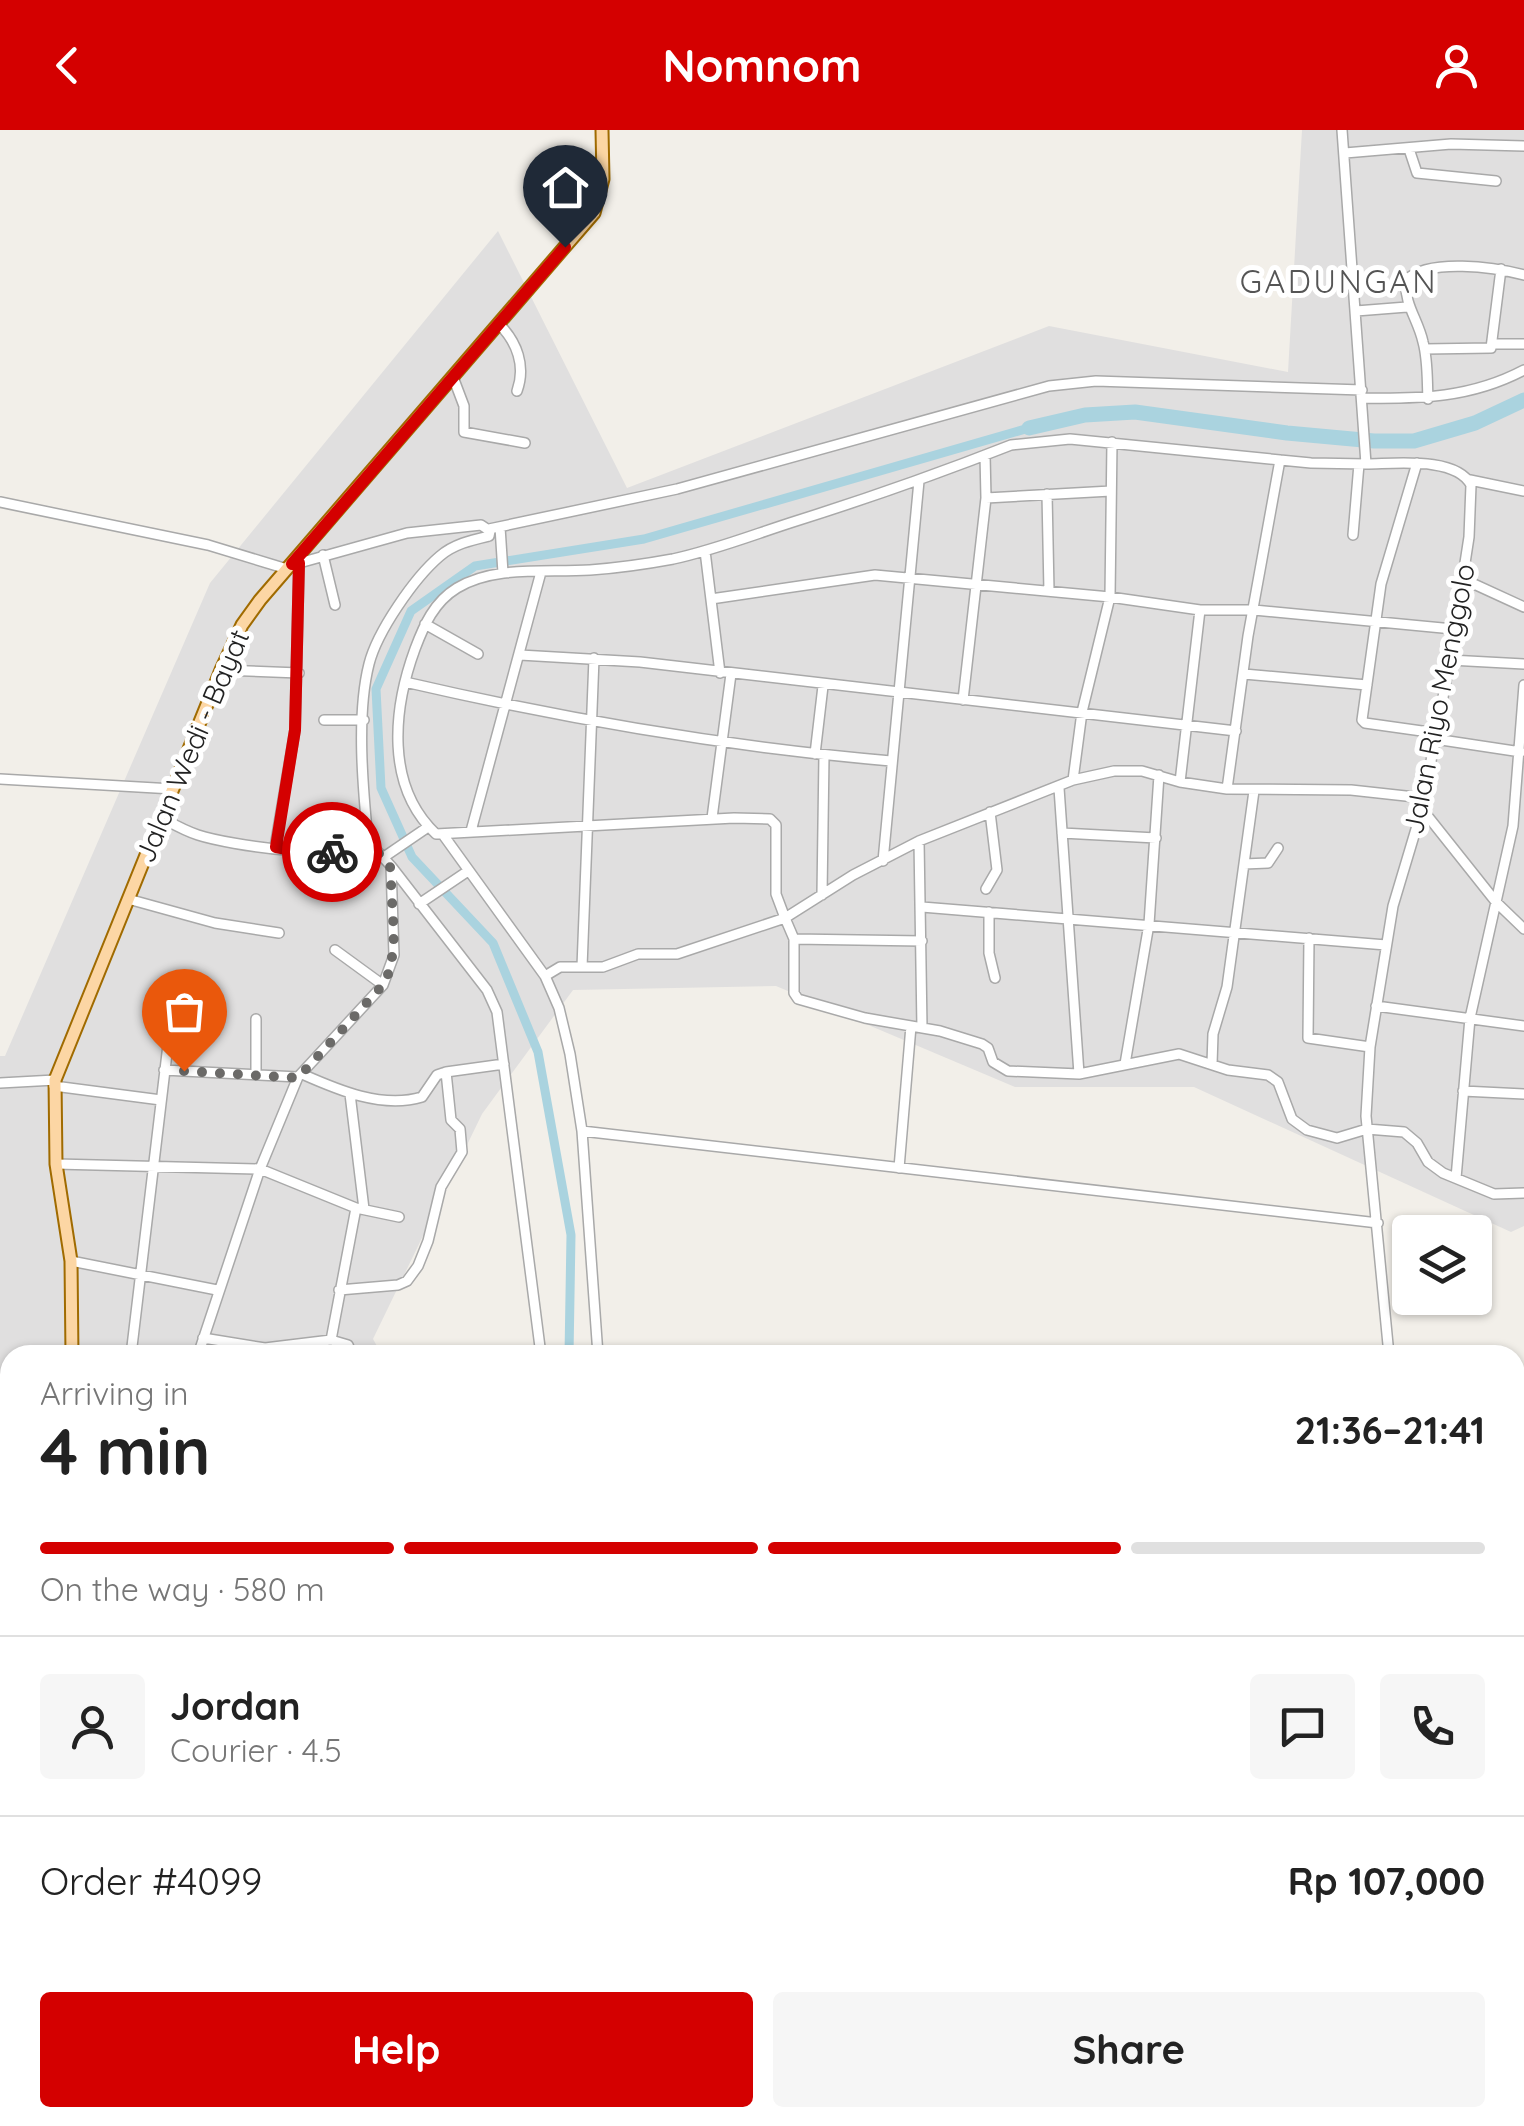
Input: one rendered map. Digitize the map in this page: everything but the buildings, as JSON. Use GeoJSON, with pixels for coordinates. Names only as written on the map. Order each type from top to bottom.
{"type":"FeatureCollection","features":[{"type":"Feature","properties":{"kind":"main road","name":"Jalan Wedi - Bayat"},"geometry":{"type":"LineString","coordinates":[[72,1345],[71,1261],[56,1164],[55,1083],[222,670],[246,618],[594,213],[602,188],[602,130]]}},
{"type":"Feature","properties":{"kind":"street"},"geometry":{"type":"LineString","coordinates":[[1342,130],[1364,424],[1353,535]]}},
{"type":"Feature","properties":{"kind":"street"},"geometry":{"type":"LineString","coordinates":[[1451,144],[1452,130]]}},
{"type":"Feature","properties":{"kind":"street"},"geometry":{"type":"LineString","coordinates":[[1496,144],[1497,130]]}},
{"type":"Feature","properties":{"kind":"street"},"geometry":{"type":"LineString","coordinates":[[1344,152],[1451,144],[1524,146]]}},
{"type":"Feature","properties":{"kind":"street"},"geometry":{"type":"LineString","coordinates":[[1409,148],[1418,173],[1496,181]]}},
{"type":"Feature","properties":{"kind":"street"},"geometry":{"type":"LineString","coordinates":[[1428,399],[1425,349],[1407,307],[1406,280],[1416,272],[1441,266],[1501,269],[1524,275]]}},
{"type":"Feature","properties":{"kind":"street"},"geometry":{"type":"LineString","coordinates":[[1425,349],[1491,348],[1501,269]]}},
{"type":"Feature","properties":{"kind":"street"},"geometry":{"type":"LineString","coordinates":[[1356,311],[1407,307]]}},
{"type":"Feature","properties":{"kind":"street"},"geometry":{"type":"LineString","coordinates":[[498,324],[510,335],[518,353],[517,391]]}},
{"type":"Feature","properties":{"kind":"street"},"geometry":{"type":"LineString","coordinates":[[1492,344],[1524,344]]}},
{"type":"Feature","properties":{"kind":"street"},"geometry":{"type":"LineString","coordinates":[[0,502],[293,566],[323,554],[407,533],[481,525],[494,528],[743,472],[1049,386],[1108,382],[1428,399],[1486,387],[1524,370]]}},
{"type":"Feature","properties":{"kind":"street"},"geometry":{"type":"LineString","coordinates":[[453,377],[464,406],[464,432],[525,443]]}},
{"type":"Feature","properties":{"kind":"street"},"geometry":{"type":"LineString","coordinates":[[1524,491],[1470,480],[1450,469],[1417,463],[1280,460],[1112,442],[1037,440],[1010,445],[919,481],[705,551],[646,564],[503,572],[475,578],[438,602],[425,624],[396,720],[402,773],[410,798],[425,829],[444,836],[712,818],[773,820],[776,894],[794,939],[796,998],[986,1046],[993,1062],[1008,1071],[1078,1074],[1178,1054],[1275,1079],[1292,1119],[1307,1130],[1338,1138],[1366,1129],[1410,1134],[1428,1162],[1456,1178],[1494,1194],[1524,1193]]}},
{"type":"Feature","properties":{"kind":"street"},"geometry":{"type":"LineString","coordinates":[[1074,780],[1082,712],[1110,597],[1112,442]]}},
{"type":"Feature","properties":{"kind":"street"},"geometry":{"type":"LineString","coordinates":[[963,700],[986,498],[985,455]]}},
{"type":"Feature","properties":{"kind":"street"},"geometry":{"type":"LineString","coordinates":[[1227,789],[1280,460]]}},
{"type":"Feature","properties":{"kind":"street"},"geometry":{"type":"LineString","coordinates":[[1417,463],[1381,584],[1363,722],[1521,752]]}},
{"type":"Feature","properties":{"kind":"street","name":"Jalan Riyo Menggolo"},"geometry":{"type":"LineString","coordinates":[[1388,1345],[1366,1129],[1370,1047],[1396,892],[1423,803],[1450,660],[1471,512],[1470,480]]}},
{"type":"Feature","properties":{"kind":"street"},"geometry":{"type":"LineString","coordinates":[[882,860],[919,481]]}},
{"type":"Feature","properties":{"kind":"street"},"geometry":{"type":"LineString","coordinates":[[986,498],[1112,491]]}},
{"type":"Feature","properties":{"kind":"street"},"geometry":{"type":"LineString","coordinates":[[1047,494],[1049,591]]}},
{"type":"Feature","properties":{"kind":"street"},"geometry":{"type":"LineString","coordinates":[[494,528],[500,540],[503,572]]}},
{"type":"Feature","properties":{"kind":"street"},"geometry":{"type":"LineString","coordinates":[[368,841],[364,720],[369,662],[416,582],[440,556],[468,541],[489,536],[494,528]]}},
{"type":"Feature","properties":{"kind":"street"},"geometry":{"type":"LineString","coordinates":[[705,551],[720,673]]}},
{"type":"Feature","properties":{"kind":"street"},"geometry":{"type":"LineString","coordinates":[[323,554],[335,605]]}},
{"type":"Feature","properties":{"kind":"street"},"geometry":{"type":"LineString","coordinates":[[276,847],[295,730],[299,673],[293,566]]}},
{"type":"Feature","properties":{"kind":"street"},"geometry":{"type":"LineString","coordinates":[[471,832],[541,572]]}},
{"type":"Feature","properties":{"kind":"street"},"geometry":{"type":"LineString","coordinates":[[711,599],[861,576],[911,577],[1200,610],[1254,610],[1453,629]]}},
{"type":"Feature","properties":{"kind":"street"},"geometry":{"type":"LineString","coordinates":[[1463,579],[1524,607]]}},
{"type":"Feature","properties":{"kind":"street"},"geometry":{"type":"LineString","coordinates":[[1180,782],[1200,610]]}},
{"type":"Feature","properties":{"kind":"street"},"geometry":{"type":"LineString","coordinates":[[425,624],[478,654]]}},
{"type":"Feature","properties":{"kind":"street"},"geometry":{"type":"LineString","coordinates":[[520,655],[594,658],[1236,732]]}},
{"type":"Feature","properties":{"kind":"street"},"geometry":{"type":"LineString","coordinates":[[582,967],[594,658]]}},
{"type":"Feature","properties":{"kind":"street"},"geometry":{"type":"LineString","coordinates":[[1450,660],[1524,664]]}},
{"type":"Feature","properties":{"kind":"street"},"geometry":{"type":"LineString","coordinates":[[222,670],[299,673]]}},
{"type":"Feature","properties":{"kind":"street"},"geometry":{"type":"LineString","coordinates":[[712,818],[732,674]]}},
{"type":"Feature","properties":{"kind":"street"},"geometry":{"type":"LineString","coordinates":[[1244,674],[1367,685]]}},
{"type":"Feature","properties":{"kind":"street"},"geometry":{"type":"LineString","coordinates":[[405,682],[504,705],[720,743],[891,761]]}},
{"type":"Feature","properties":{"kind":"street"},"geometry":{"type":"LineString","coordinates":[[1456,1178],[1470,1018],[1496,902],[1519,826],[1524,685]]}},
{"type":"Feature","properties":{"kind":"street"},"geometry":{"type":"LineString","coordinates":[[822,895],[823,686]]}},
{"type":"Feature","properties":{"kind":"street"},"geometry":{"type":"LineString","coordinates":[[324,720],[364,720]]}},
{"type":"Feature","properties":{"kind":"street"},"geometry":{"type":"LineString","coordinates":[[544,976],[560,968],[603,967],[638,954],[677,954],[785,918],[919,841],[1074,780],[1123,770],[1227,789],[1351,790],[1423,803],[1496,902],[1524,929]]}},
{"type":"Feature","properties":{"kind":"street"},"geometry":{"type":"LineString","coordinates":[[1125,1064],[1149,924],[1159,775]]}},
{"type":"Feature","properties":{"kind":"street"},"geometry":{"type":"LineString","coordinates":[[0,779],[173,789]]}},
{"type":"Feature","properties":{"kind":"street"},"geometry":{"type":"LineString","coordinates":[[1059,788],[1078,1074]]}},
{"type":"Feature","properties":{"kind":"street"},"geometry":{"type":"LineString","coordinates":[[1212,1064],[1212,1034],[1225,998],[1254,790]]}},
{"type":"Feature","properties":{"kind":"street"},"geometry":{"type":"LineString","coordinates":[[986,889],[996,870],[990,812]]}},
{"type":"Feature","properties":{"kind":"street"},"geometry":{"type":"LineString","coordinates":[[162,818],[204,837],[276,847],[331,852],[357,848],[368,841]]}},
{"type":"Feature","properties":{"kind":"street"},"geometry":{"type":"LineString","coordinates":[[386,855],[425,829]]}},
{"type":"Feature","properties":{"kind":"street"},"geometry":{"type":"LineString","coordinates":[[1062,834],[1156,838]]}},
{"type":"Feature","properties":{"kind":"street"},"geometry":{"type":"LineString","coordinates":[[444,836],[466,872],[544,976],[563,1025],[582,1131],[597,1345]]}},
{"type":"Feature","properties":{"kind":"street"},"geometry":{"type":"LineString","coordinates":[[201,1345],[260,1169],[300,1076],[383,985],[394,955],[390,866],[386,855],[368,841]]}},
{"type":"Feature","properties":{"kind":"street"},"geometry":{"type":"LineString","coordinates":[[899,1168],[917,1027],[922,941],[919,841]]}},
{"type":"Feature","properties":{"kind":"street"},"geometry":{"type":"LineString","coordinates":[[1244,864],[1268,864],[1278,848]]}},
{"type":"Feature","properties":{"kind":"street"},"geometry":{"type":"LineString","coordinates":[[390,866],[493,1001],[499,1020],[540,1345]]}},
{"type":"Feature","properties":{"kind":"street"},"geometry":{"type":"LineString","coordinates":[[420,903],[466,872]]}},
{"type":"Feature","properties":{"kind":"street"},"geometry":{"type":"LineString","coordinates":[[128,899],[215,923],[279,932]]}},
{"type":"Feature","properties":{"kind":"street"},"geometry":{"type":"LineString","coordinates":[[922,908],[1386,945]]}},
{"type":"Feature","properties":{"kind":"street"},"geometry":{"type":"LineString","coordinates":[[989,912],[989,953],[995,978]]}},
{"type":"Feature","properties":{"kind":"street"},"geometry":{"type":"LineString","coordinates":[[1309,938],[1308,1038],[1370,1047]]}},
{"type":"Feature","properties":{"kind":"street"},"geometry":{"type":"LineString","coordinates":[[794,939],[922,941]]}},
{"type":"Feature","properties":{"kind":"street"},"geometry":{"type":"LineString","coordinates":[[335,950],[383,985]]}},
{"type":"Feature","properties":{"kind":"street"},"geometry":{"type":"LineString","coordinates":[[1376,1006],[1524,1026]]}},
{"type":"Feature","properties":{"kind":"street"},"geometry":{"type":"LineString","coordinates":[[256,1019],[256,1074]]}},
{"type":"Feature","properties":{"kind":"street"},"geometry":{"type":"LineString","coordinates":[[132,1345],[170,1028]]}},
{"type":"Feature","properties":{"kind":"street"},"geometry":{"type":"LineString","coordinates":[[164,1070],[300,1076],[350,1094],[414,1099],[428,1091],[437,1075],[504,1064]]}},
{"type":"Feature","properties":{"kind":"street"},"geometry":{"type":"LineString","coordinates":[[339,1290],[398,1285],[407,1281],[418,1266],[440,1189],[462,1152],[460,1129],[451,1120],[446,1072]]}},
{"type":"Feature","properties":{"kind":"street"},"geometry":{"type":"LineString","coordinates":[[0,1083],[55,1083],[161,1100]]}},
{"type":"Feature","properties":{"kind":"street"},"geometry":{"type":"LineString","coordinates":[[1462,1091],[1524,1094]]}},
{"type":"Feature","properties":{"kind":"street"},"geometry":{"type":"LineString","coordinates":[[332,1340],[339,1290],[360,1208],[350,1094]]}},
{"type":"Feature","properties":{"kind":"street"},"geometry":{"type":"LineString","coordinates":[[582,1131],[1378,1223]]}},
{"type":"Feature","properties":{"kind":"street"},"geometry":{"type":"LineString","coordinates":[[56,1164],[260,1169],[360,1208],[400,1217]]}},
{"type":"Feature","properties":{"kind":"street"},"geometry":{"type":"LineString","coordinates":[[71,1261],[218,1290]]}},
{"type":"Feature","properties":{"kind":"street"},"geometry":{"type":"LineString","coordinates":[[203,1338],[237,1345]]}},
{"type":"Feature","properties":{"kind":"street"},"geometry":{"type":"LineString","coordinates":[[302,1345],[332,1340],[348,1345]]}},
{"type":"Feature","properties":{"kind":"shaded area"},"geometry":{"type":"Polygon","coordinates":[[[1302,130],[1524,130],[1524,1226],[1511,1232],[1492,1223],[1492,1215],[1474,1215],[1194,1087],[1015,1087],[776,986],[573,990],[482,1114],[373,1339],[376,1345],[0,1345],[0,1056],[5,1056],[210,583],[498,231],[627,488],[1049,326],[1288,372],[1302,130]]]}},
{"type":"Feature","properties":{"kind":"waterway"},"geometry":{"type":"LineString","coordinates":[[1029,428],[1085,415],[1135,412],[1287,433],[1414,441],[1475,423],[1524,400]]}},
{"type":"Feature","properties":{"kind":"waterway"},"geometry":{"type":"LineString","coordinates":[[569,1345],[571,1235],[538,1052],[493,943],[412,857],[381,788],[376,689],[411,611],[475,566],[644,539],[1029,428]]}},
{"type":"Feature","properties":{"kind":"way so far"},"geometry":{"type":"LineString","coordinates":[[184,1071],[298,1078],[383,985],[394,955],[390,866],[368,841],[362,847],[332,852]]}},
{"type":"Feature","properties":{"kind":"district","name":"GADUNGAN"},"geometry":{"type":"Point","coordinates":[1339,282]}},
{"type":"Feature","properties":{"kind":"route"},"geometry":{"type":"LineString","coordinates":[[332,852],[276,847],[295,730],[299,673],[299,563],[292,564],[565,247]]}}]}
